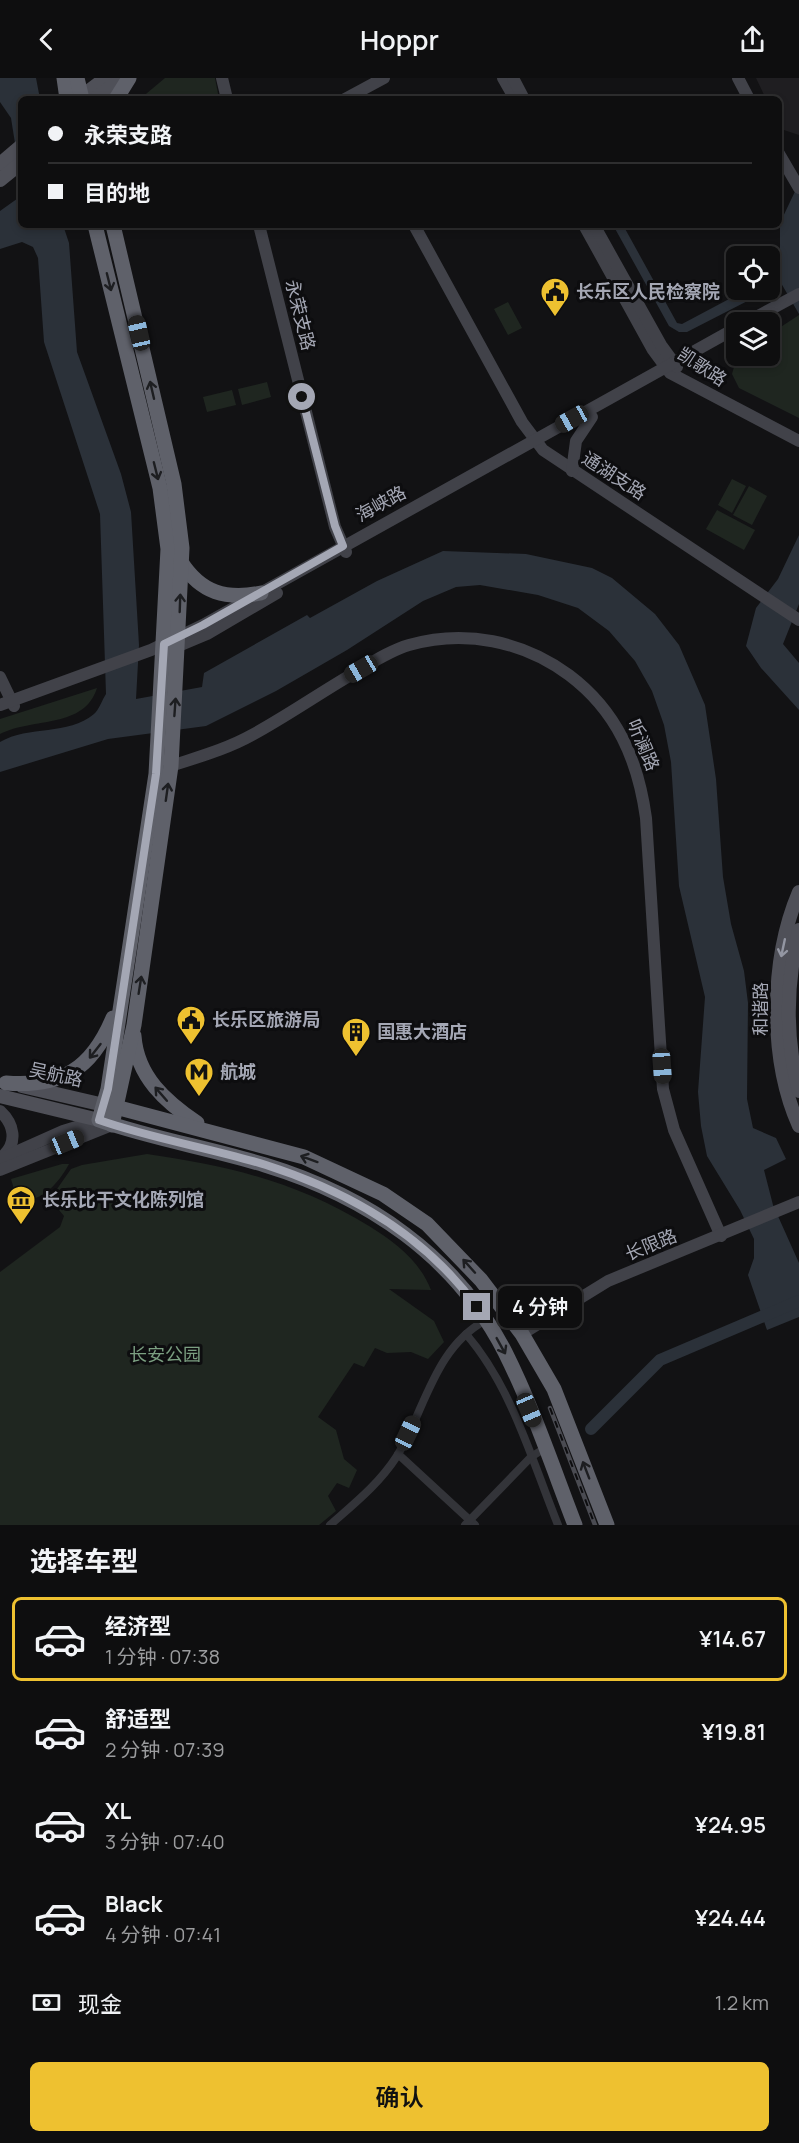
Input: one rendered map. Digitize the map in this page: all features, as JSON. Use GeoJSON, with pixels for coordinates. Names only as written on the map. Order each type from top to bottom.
{"type":"FeatureCollection","features":[{"type":"Feature","properties":{"kind":"highway"},"geometry":{"type":"LineString","coordinates":[[64,78],[79,96]]}},
{"type":"Feature","properties":{"kind":"highway"},"geometry":{"type":"LineString","coordinates":[[77,78],[81,96]]}},
{"type":"Feature","properties":{"kind":"highway"},"geometry":{"type":"LineString","coordinates":[[118,96],[129,78]]}},
{"type":"Feature","properties":{"kind":"highway"},"geometry":{"type":"LineString","coordinates":[[96,228],[160,488],[168,549],[171,645],[166,733],[156,774],[121,999],[111,1106]]}},
{"type":"Feature","properties":{"kind":"highway"},"geometry":{"type":"LineString","coordinates":[[114,228],[174,484],[181,528],[181,562],[171,645]]}},
{"type":"Feature","properties":{"kind":"highway"},"geometry":{"type":"LineString","coordinates":[[181,562],[197,582],[218,594],[239,596],[261,593]]}},
{"type":"Feature","properties":{"kind":"highway"},"geometry":{"type":"LineString","coordinates":[[166,733],[171,766],[134,1025],[105,1122],[266,1165],[334,1191],[368,1208],[426,1250],[456,1281],[486,1320],[505,1353],[575,1525]]}},
{"type":"Feature","properties":{"kind":"highway"},"geometry":{"type":"LineString","coordinates":[[2,1087],[44,1083],[69,1074],[85,1064],[100,1046],[121,999]]}},
{"type":"Feature","properties":{"kind":"highway"},"geometry":{"type":"LineString","coordinates":[[134,1025],[139,1057],[155,1089],[171,1105],[207,1130]]}},
{"type":"Feature","properties":{"kind":"highway"},"geometry":{"type":"LineString","coordinates":[[111,1106],[304,1156],[352,1178],[400,1205],[427,1224],[482,1280],[522,1334],[554,1389],[607,1525]]}},
{"type":"Feature","properties":{"kind":"highway"},"geometry":{"type":"LineString","coordinates":[[160,1137],[156,1132],[156,1127],[164,1118]]}},
{"type":"Feature","properties":{"kind":"main road"},"geometry":{"type":"LineString","coordinates":[[84,96],[106,78]]}},
{"type":"Feature","properties":{"kind":"main road"},"geometry":{"type":"LineString","coordinates":[[85,96],[123,78]]}},
{"type":"Feature","properties":{"kind":"main road"},"geometry":{"type":"LineString","coordinates":[[8,167],[18,151]]}},
{"type":"Feature","properties":{"kind":"main road","name":"和谐路"},"geometry":{"type":"LineString","coordinates":[[799,892],[788,926],[777,989],[781,1056],[787,1088],[799,1126]]}},
{"type":"Feature","properties":{"kind":"main road","name":"和谐路"},"geometry":{"type":"LineString","coordinates":[[799,930],[791,967],[788,1014],[792,1062],[799,1091]]}},
{"type":"Feature","properties":{"kind":"main road","name":"吴航路"},"geometry":{"type":"LineString","coordinates":[[2,1087],[39,1090],[111,1106]]}},
{"type":"Feature","properties":{"kind":"main road","name":"吴航路"},"geometry":{"type":"LineString","coordinates":[[2,1087],[36,1104],[105,1122]]}},
{"type":"Feature","properties":{"kind":"main road"},"geometry":{"type":"LineString","coordinates":[[36,1104],[44,1101],[39,1090]]}},
{"type":"Feature","properties":{"kind":"street"},"geometry":{"type":"LineString","coordinates":[[222,78],[226,96]]}},
{"type":"Feature","properties":{"kind":"street"},"geometry":{"type":"LineString","coordinates":[[351,96],[384,78]]}},
{"type":"Feature","properties":{"kind":"street"},"geometry":{"type":"LineString","coordinates":[[503,78],[513,96]]}},
{"type":"Feature","properties":{"kind":"street"},"geometry":{"type":"LineString","coordinates":[[513,78],[522,96]]}},
{"type":"Feature","properties":{"kind":"street"},"geometry":{"type":"LineString","coordinates":[[738,78],[747,96]]}},
{"type":"Feature","properties":{"kind":"street"},"geometry":{"type":"LineString","coordinates":[[782,159],[799,188]]}},
{"type":"Feature","properties":{"kind":"street","name":"永荣支路"},"geometry":{"type":"LineString","coordinates":[[260,228],[335,526],[345,549]]}},
{"type":"Feature","properties":{"kind":"street","name":"通湖支路"},"geometry":{"type":"LineString","coordinates":[[416,228],[522,422],[538,442],[572,471],[798,619]]}},
{"type":"Feature","properties":{"kind":"street","name":"凯歌路"},"geometry":{"type":"LineString","coordinates":[[586,228],[653,350],[672,368],[799,441]]}},
{"type":"Feature","properties":{"kind":"street","name":"凯歌路"},"geometry":{"type":"LineString","coordinates":[[596,228],[672,368],[799,433]]}},
{"type":"Feature","properties":{"kind":"street"},"geometry":{"type":"LineString","coordinates":[[771,312],[790,304],[799,294]]}},
{"type":"Feature","properties":{"kind":"street","name":"海峡路"},"geometry":{"type":"LineString","coordinates":[[538,442],[592,417],[726,334]]}},
{"type":"Feature","properties":{"kind":"street","name":"海峡路"},"geometry":{"type":"LineString","coordinates":[[171,645],[261,593],[672,368],[726,342]]}},
{"type":"Feature","properties":{"kind":"street"},"geometry":{"type":"LineString","coordinates":[[572,471],[579,435],[592,417]]}},
{"type":"Feature","properties":{"kind":"street","name":"海峡路"},"geometry":{"type":"LineString","coordinates":[[0,711],[9,704],[207,634],[345,549]]}},
{"type":"Feature","properties":{"kind":"street","name":"听澜路"},"geometry":{"type":"LineString","coordinates":[[171,766],[246,739],[379,658],[409,645],[470,638],[518,646],[558,667],[583,687],[618,727],[639,780],[646,818],[663,1089],[674,1130],[721,1236]]}},
{"type":"Feature","properties":{"kind":"street"},"geometry":{"type":"LineString","coordinates":[[0,677],[9,704]]}},
{"type":"Feature","properties":{"kind":"street"},"geometry":{"type":"LineString","coordinates":[[0,1111],[9,1121],[14,1135],[12,1145],[0,1159]]}},
{"type":"Feature","properties":{"kind":"street"},"geometry":{"type":"LineString","coordinates":[[0,1159],[63,1131],[105,1122]]}},
{"type":"Feature","properties":{"kind":"street"},"geometry":{"type":"LineString","coordinates":[[0,1170],[105,1122]]}},
{"type":"Feature","properties":{"kind":"street","name":"长限路"},"geometry":{"type":"LineString","coordinates":[[522,1334],[608,1281],[799,1202]]}},
{"type":"Feature","properties":{"kind":"street"},"geometry":{"type":"LineString","coordinates":[[330,1525],[380,1481],[398,1454],[437,1370],[466,1334],[486,1320]]}},
{"type":"Feature","properties":{"kind":"street"},"geometry":{"type":"LineString","coordinates":[[466,1334],[496,1377],[558,1525]]}},
{"type":"Feature","properties":{"kind":"street"},"geometry":{"type":"LineString","coordinates":[[398,1454],[470,1523],[531,1457],[545,1448]]}},
{"type":"Feature","properties":{"kind":"shaded area"},"geometry":{"type":"Polygon","coordinates":[[[0,78],[36,78],[39,96],[18,96],[18,162],[11,118],[0,102],[0,78]]]}},
{"type":"Feature","properties":{"kind":"shaded area"},"geometry":{"type":"Polygon","coordinates":[[[756,78],[799,78],[799,135],[782,129],[782,96],[765,96],[756,78]]]}},
{"type":"Feature","properties":{"kind":"shaded area"},"geometry":{"type":"Polygon","coordinates":[[[799,183],[799,314],[780,284],[780,228],[782,228],[782,219],[799,183]]]}},
{"type":"Feature","properties":{"kind":"shaded area"},"geometry":{"type":"Polygon","coordinates":[[[18,198],[18,228],[64,228],[69,243],[77,352],[121,474],[131,512],[139,645],[136,699],[202,687],[204,673],[307,615],[310,618],[377,581],[443,551],[526,554],[592,568],[612,578],[655,614],[679,645],[705,705],[716,779],[723,877],[731,924],[744,971],[748,1003],[747,1099],[753,1128],[776,1138],[786,1159],[764,1170],[773,1205],[799,1263],[799,1317],[767,1330],[748,1275],[754,1258],[754,1239],[740,1210],[707,1156],[698,1092],[705,997],[679,886],[671,762],[664,725],[652,691],[635,661],[609,631],[578,608],[538,595],[480,585],[456,587],[423,601],[347,650],[276,691],[206,726],[108,739],[0,772],[0,742],[23,734],[60,728],[84,721],[96,712],[106,694],[100,514],[44,342],[38,258],[33,247],[22,242],[0,249],[0,211],[18,198]]]}},
{"type":"Feature","properties":{"kind":"shaded area"},"geometry":{"type":"Polygon","coordinates":[[[615,228],[625,228],[677,323],[682,324],[727,300],[749,300],[687,332],[679,332],[669,326],[615,228]]]}},
{"type":"Feature","properties":{"kind":"shaded area"},"geometry":{"type":"Polygon","coordinates":[[[799,535],[799,604],[783,644],[799,663],[799,710],[761,668],[746,646],[756,608],[778,579],[799,535]]]}},
{"type":"Feature","properties":{"kind":"green space"},"geometry":{"type":"Polygon","coordinates":[[[165,78],[215,78],[218,96],[144,96],[165,78]]]}},
{"type":"Feature","properties":{"kind":"green space"},"geometry":{"type":"Polygon","coordinates":[[[508,302],[522,328],[508,335],[494,309],[508,302]]]}},
{"type":"Feature","properties":{"kind":"green space"},"geometry":{"type":"Polygon","coordinates":[[[799,315],[799,418],[739,388],[732,374],[734,366],[780,366],[780,327],[799,315]]]}},
{"type":"Feature","properties":{"kind":"green space"},"geometry":{"type":"Polygon","coordinates":[[[267,382],[271,397],[242,405],[238,389],[267,382]]]}},
{"type":"Feature","properties":{"kind":"green space"},"geometry":{"type":"Polygon","coordinates":[[[232,390],[236,405],[207,412],[203,397],[232,390]]]}},
{"type":"Feature","properties":{"kind":"green space"},"geometry":{"type":"Polygon","coordinates":[[[732,479],[746,486],[732,513],[718,505],[732,479]]]}},
{"type":"Feature","properties":{"kind":"green space"},"geometry":{"type":"Polygon","coordinates":[[[749,486],[767,496],[752,525],[733,515],[749,486]]]}},
{"type":"Feature","properties":{"kind":"green space"},"geometry":{"type":"Polygon","coordinates":[[[717,510],[755,530],[744,550],[706,529],[717,510]]]}},
{"type":"Feature","properties":{"kind":"green space"},"geometry":{"type":"Polygon","coordinates":[[[97,688],[90,701],[70,716],[0,734],[0,719],[97,688]]]}},
{"type":"Feature","properties":{"kind":"green space","name":"长安公园"},"geometry":{"type":"Polygon","coordinates":[[[147,1154],[235,1170],[316,1198],[369,1226],[388,1239],[406,1253],[426,1279],[431,1290],[389,1289],[434,1321],[444,1342],[428,1359],[411,1352],[387,1353],[375,1348],[364,1367],[354,1363],[318,1417],[336,1430],[344,1459],[357,1470],[349,1488],[337,1483],[328,1496],[336,1511],[319,1525],[0,1525],[0,1272],[60,1227],[64,1216],[50,1199],[71,1169],[147,1154]]]}},
{"type":"Feature","properties":{"kind":"green space"},"geometry":{"type":"Polygon","coordinates":[[[69,1164],[48,1191],[30,1199],[16,1196],[11,1179],[69,1164]]]}},
{"type":"Feature","properties":{"kind":"waterway"},"geometry":{"type":"LineString","coordinates":[[591,1429],[660,1360],[799,1301]]}},
{"type":"Feature","properties":{"kind":"railway"},"geometry":{"type":"LineString","coordinates":[[550,1408],[595,1525]]}},
{"type":"Feature","properties":{"kind":"place","name":"长乐区人民检察院"},"geometry":{"type":"Point","coordinates":[555,318]}},
{"type":"Feature","properties":{"kind":"place","name":"长乐区旅游局"},"geometry":{"type":"Point","coordinates":[191,1046]}},
{"type":"Feature","properties":{"kind":"place","name":"国惠大酒店"},"geometry":{"type":"Point","coordinates":[356,1058]}},
{"type":"Feature","properties":{"kind":"place","name":"航城"},"geometry":{"type":"Point","coordinates":[199,1098]}},
{"type":"Feature","properties":{"kind":"place","name":"长乐比干文化陈列馆"},"geometry":{"type":"Point","coordinates":[21,1226]}},
{"type":"Feature","properties":{"kind":"route"},"geometry":{"type":"LineString","coordinates":[[302,397],[335,526],[343,546],[203,625],[164,644],[156,774],[123,978],[108,1089],[99,1120],[266,1165],[334,1191],[368,1208],[426,1250],[451,1274],[477,1307]]}}]}
